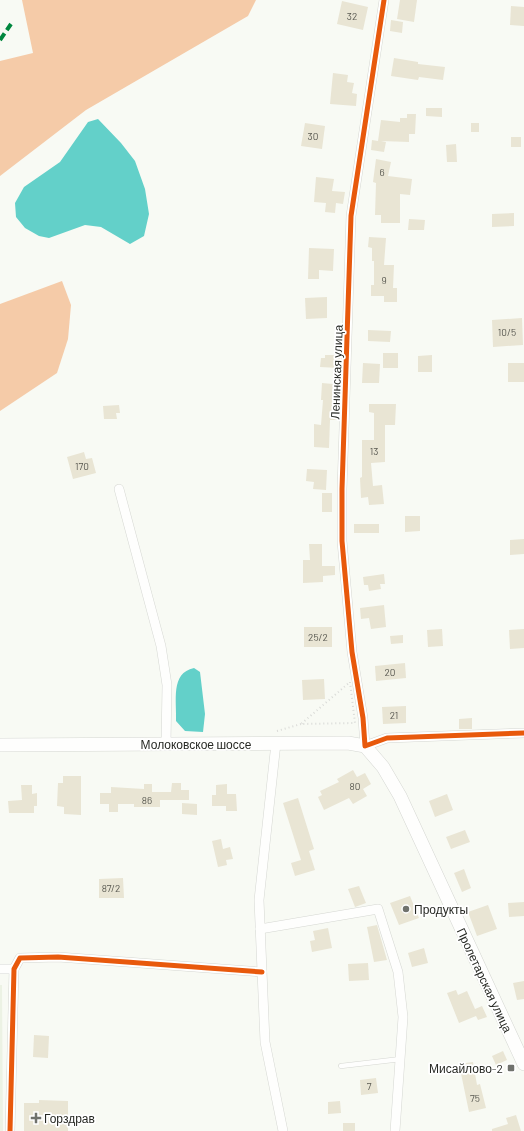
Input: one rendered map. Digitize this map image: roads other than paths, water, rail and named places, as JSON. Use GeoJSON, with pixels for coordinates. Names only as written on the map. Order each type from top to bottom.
{"type":"FeatureCollection","features":[{"type":"Feature","properties":{"kind":"main road","name":"Молоковское шоссе"},"geometry":{"type":"LineString","coordinates":[[0,745],[276,743],[348,744],[365,746]]}},
{"type":"Feature","properties":{"kind":"main road","name":"Пролетарская улица"},"geometry":{"type":"LineString","coordinates":[[365,746],[383,767],[400,796],[524,1064]]}},
{"type":"Feature","properties":{"kind":"street","name":"Ленинская улица"},"geometry":{"type":"LineString","coordinates":[[365,746],[363,718],[352,652],[348,612],[342,541],[342,489],[351,216],[384,0]]}},
{"type":"Feature","properties":{"kind":"street"},"geometry":{"type":"LineString","coordinates":[[119,489],[161,646],[167,685],[166,744]]}},
{"type":"Feature","properties":{"kind":"street"},"geometry":{"type":"LineString","coordinates":[[365,746],[387,738],[524,733]]}},
{"type":"Feature","properties":{"kind":"street"},"geometry":{"type":"LineString","coordinates":[[276,743],[259,900],[265,1042],[283,1131]]}},
{"type":"Feature","properties":{"kind":"street"},"geometry":{"type":"LineString","coordinates":[[260,929],[378,909],[398,972],[403,1017],[395,1131]]}},
{"type":"Feature","properties":{"kind":"street"},"geometry":{"type":"LineString","coordinates":[[10,1131],[14,969],[20,958],[58,957],[262,972]]}},
{"type":"Feature","properties":{"kind":"street"},"geometry":{"type":"LineString","coordinates":[[0,969],[14,969]]}},
{"type":"Feature","properties":{"kind":"lane"},"geometry":{"type":"LineString","coordinates":[[341,1066],[401,1059]]}},
{"type":"Feature","properties":{"kind":"water"},"geometry":{"type":"Polygon","coordinates":[[[98,119],[121,143],[135,161],[145,189],[149,214],[144,236],[130,244],[101,227],[85,225],[49,238],[39,236],[25,228],[16,217],[15,203],[24,187],[60,162],[88,122],[98,119]]]}},
{"type":"Feature","properties":{"kind":"water"},"geometry":{"type":"Polygon","coordinates":[[[194,668],[200,672],[205,714],[203,732],[185,731],[176,721],[176,689],[178,682],[186,671],[194,668]]]}},
{"type":"Feature","properties":{"kind":"place","name":"Продукты"},"geometry":{"type":"Point","coordinates":[406,909]}},
{"type":"Feature","properties":{"kind":"place","name":"Мисайлово-2"},"geometry":{"type":"Point","coordinates":[511,1068]}},
{"type":"Feature","properties":{"kind":"place","name":"Горздрав"},"geometry":{"type":"Point","coordinates":[36,1118]}}]}
